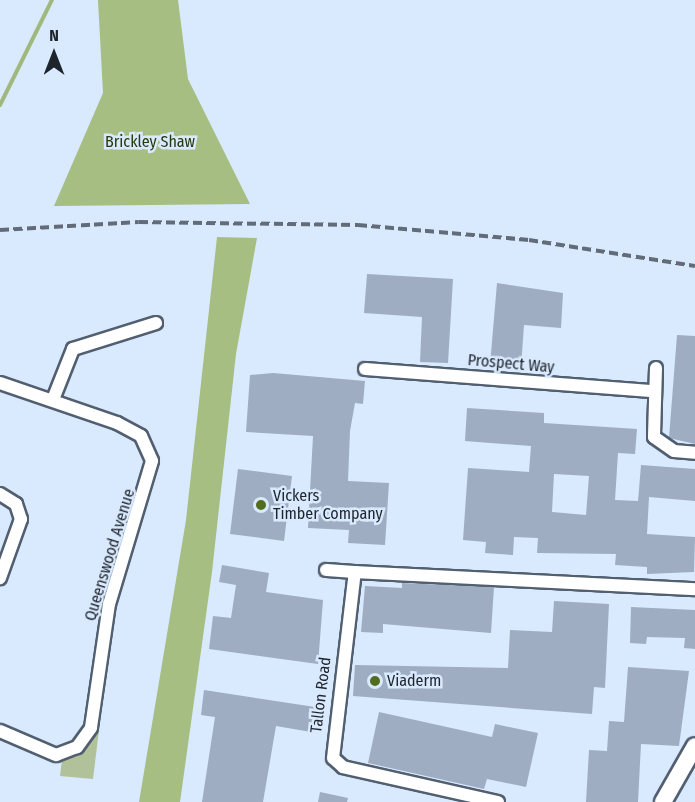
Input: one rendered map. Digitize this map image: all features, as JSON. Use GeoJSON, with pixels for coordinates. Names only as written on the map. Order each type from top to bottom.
{"type":"FeatureCollection","features":[{"type":"Feature","properties":{"kind":"street"},"geometry":{"type":"LineString","coordinates":[[54,397],[73,349],[156,323]]}},
{"type":"Feature","properties":{"kind":"street"},"geometry":{"type":"LineString","coordinates":[[656,368],[654,437],[668,449],[695,453]]}},
{"type":"Feature","properties":{"kind":"street","name":"Prospect Way"},"geometry":{"type":"LineString","coordinates":[[365,369],[654,391]]}},
{"type":"Feature","properties":{"kind":"street","name":"Queenswood Avenue"},"geometry":{"type":"LineString","coordinates":[[0,383],[54,397],[141,436],[152,461],[150,477],[110,604],[91,728],[77,747],[56,755],[0,731]]}},
{"type":"Feature","properties":{"kind":"street"},"geometry":{"type":"LineString","coordinates":[[0,494],[16,504],[21,519],[0,578]]}},
{"type":"Feature","properties":{"kind":"street"},"geometry":{"type":"LineString","coordinates":[[327,570],[695,589]]}},
{"type":"Feature","properties":{"kind":"street","name":"Tallon Road"},"geometry":{"type":"LineString","coordinates":[[355,572],[333,758],[342,767],[498,802]]}},
{"type":"Feature","properties":{"kind":"street"},"geometry":{"type":"LineString","coordinates":[[663,802],[695,746]]}},
{"type":"Feature","properties":{"kind":"green space","name":"Brickley Shaw"},"geometry":{"type":"Polygon","coordinates":[[[98,0],[178,0],[188,79],[250,204],[54,206],[103,93],[98,0]]]}},
{"type":"Feature","properties":{"kind":"green space"},"geometry":{"type":"Polygon","coordinates":[[[217,237],[257,238],[236,354],[212,572],[180,802],[139,802],[186,520],[217,237]]]}},
{"type":"Feature","properties":{"kind":"green space"},"geometry":{"type":"Polygon","coordinates":[[[100,722],[93,779],[60,776],[62,760],[83,750],[100,722]]]}},
{"type":"Feature","properties":{"kind":"building"},"geometry":{"type":"Polygon","coordinates":[[[367,274],[453,279],[448,363],[420,362],[422,317],[364,313],[367,274]]]}},
{"type":"Feature","properties":{"kind":"building"},"geometry":{"type":"Polygon","coordinates":[[[497,283],[563,293],[561,328],[524,325],[521,367],[490,365],[497,283]]]}},
{"type":"Feature","properties":{"kind":"building"},"geometry":{"type":"Polygon","coordinates":[[[677,335],[695,336],[695,444],[669,438],[677,335]]]}},
{"type":"Feature","properties":{"kind":"building"},"geometry":{"type":"Polygon","coordinates":[[[273,373],[365,381],[363,404],[355,403],[350,431],[348,481],[389,483],[385,545],[348,543],[349,530],[308,528],[313,436],[246,432],[250,375],[273,373]]]}},
{"type":"Feature","properties":{"kind":"building"},"geometry":{"type":"Polygon","coordinates":[[[467,408],[544,413],[544,423],[637,429],[635,454],[618,453],[615,500],[638,501],[641,465],[695,469],[695,501],[649,497],[647,534],[695,537],[694,572],[647,574],[647,567],[615,565],[616,554],[537,553],[538,538],[514,537],[513,555],[485,553],[486,542],[463,540],[468,468],[529,472],[531,446],[465,441],[467,408]],[[554,474],[552,512],[586,515],[589,476],[554,474]]]}},
{"type":"Feature","properties":{"kind":"building","name":"Vickers Timber Company"},"geometry":{"type":"Polygon","coordinates":[[[238,469],[292,476],[284,541],[230,534],[238,469]]]}},
{"type":"Feature","properties":{"kind":"building"},"geometry":{"type":"Polygon","coordinates":[[[222,565],[269,573],[266,592],[323,600],[318,664],[209,649],[213,616],[231,618],[236,585],[219,582],[222,565]]]}},
{"type":"Feature","properties":{"kind":"building"},"geometry":{"type":"Polygon","coordinates":[[[402,583],[494,587],[491,633],[383,624],[383,633],[361,632],[365,586],[402,588],[402,583]]]}},
{"type":"Feature","properties":{"kind":"building"},"geometry":{"type":"Polygon","coordinates":[[[554,601],[609,604],[605,688],[594,687],[592,714],[353,696],[355,665],[508,668],[510,630],[552,632],[554,601]]]}},
{"type":"Feature","properties":{"kind":"building"},"geometry":{"type":"Polygon","coordinates":[[[631,607],[695,610],[695,649],[684,648],[685,638],[647,637],[646,644],[630,643],[631,607]]]}},
{"type":"Feature","properties":{"kind":"building"},"geometry":{"type":"Polygon","coordinates":[[[628,667],[689,671],[679,746],[641,744],[638,802],[586,802],[589,750],[607,751],[609,721],[624,722],[628,667]]]}},
{"type":"Feature","properties":{"kind":"building"},"geometry":{"type":"Polygon","coordinates":[[[204,690],[315,707],[311,732],[276,726],[263,802],[202,802],[215,717],[201,715],[204,690]]]}},
{"type":"Feature","properties":{"kind":"building"},"geometry":{"type":"Polygon","coordinates":[[[379,712],[492,737],[495,724],[538,733],[526,787],[487,779],[484,789],[368,763],[379,712]]]}},
{"type":"Feature","properties":{"kind":"building"},"geometry":{"type":"Polygon","coordinates":[[[320,792],[348,798],[347,802],[318,802],[320,792]]]}},
{"type":"Feature","properties":{"kind":"waterway"},"geometry":{"type":"LineString","coordinates":[[0,105],[52,0]]}},
{"type":"Feature","properties":{"kind":"railway"},"geometry":{"type":"LineString","coordinates":[[0,230],[139,222],[358,225],[529,240],[695,266]]}},
{"type":"Feature","properties":{"kind":"place","name":"Vickers Timber Company"},"geometry":{"type":"Point","coordinates":[261,505]}},
{"type":"Feature","properties":{"kind":"place","name":"Viaderm"},"geometry":{"type":"Point","coordinates":[375,681]}}]}
